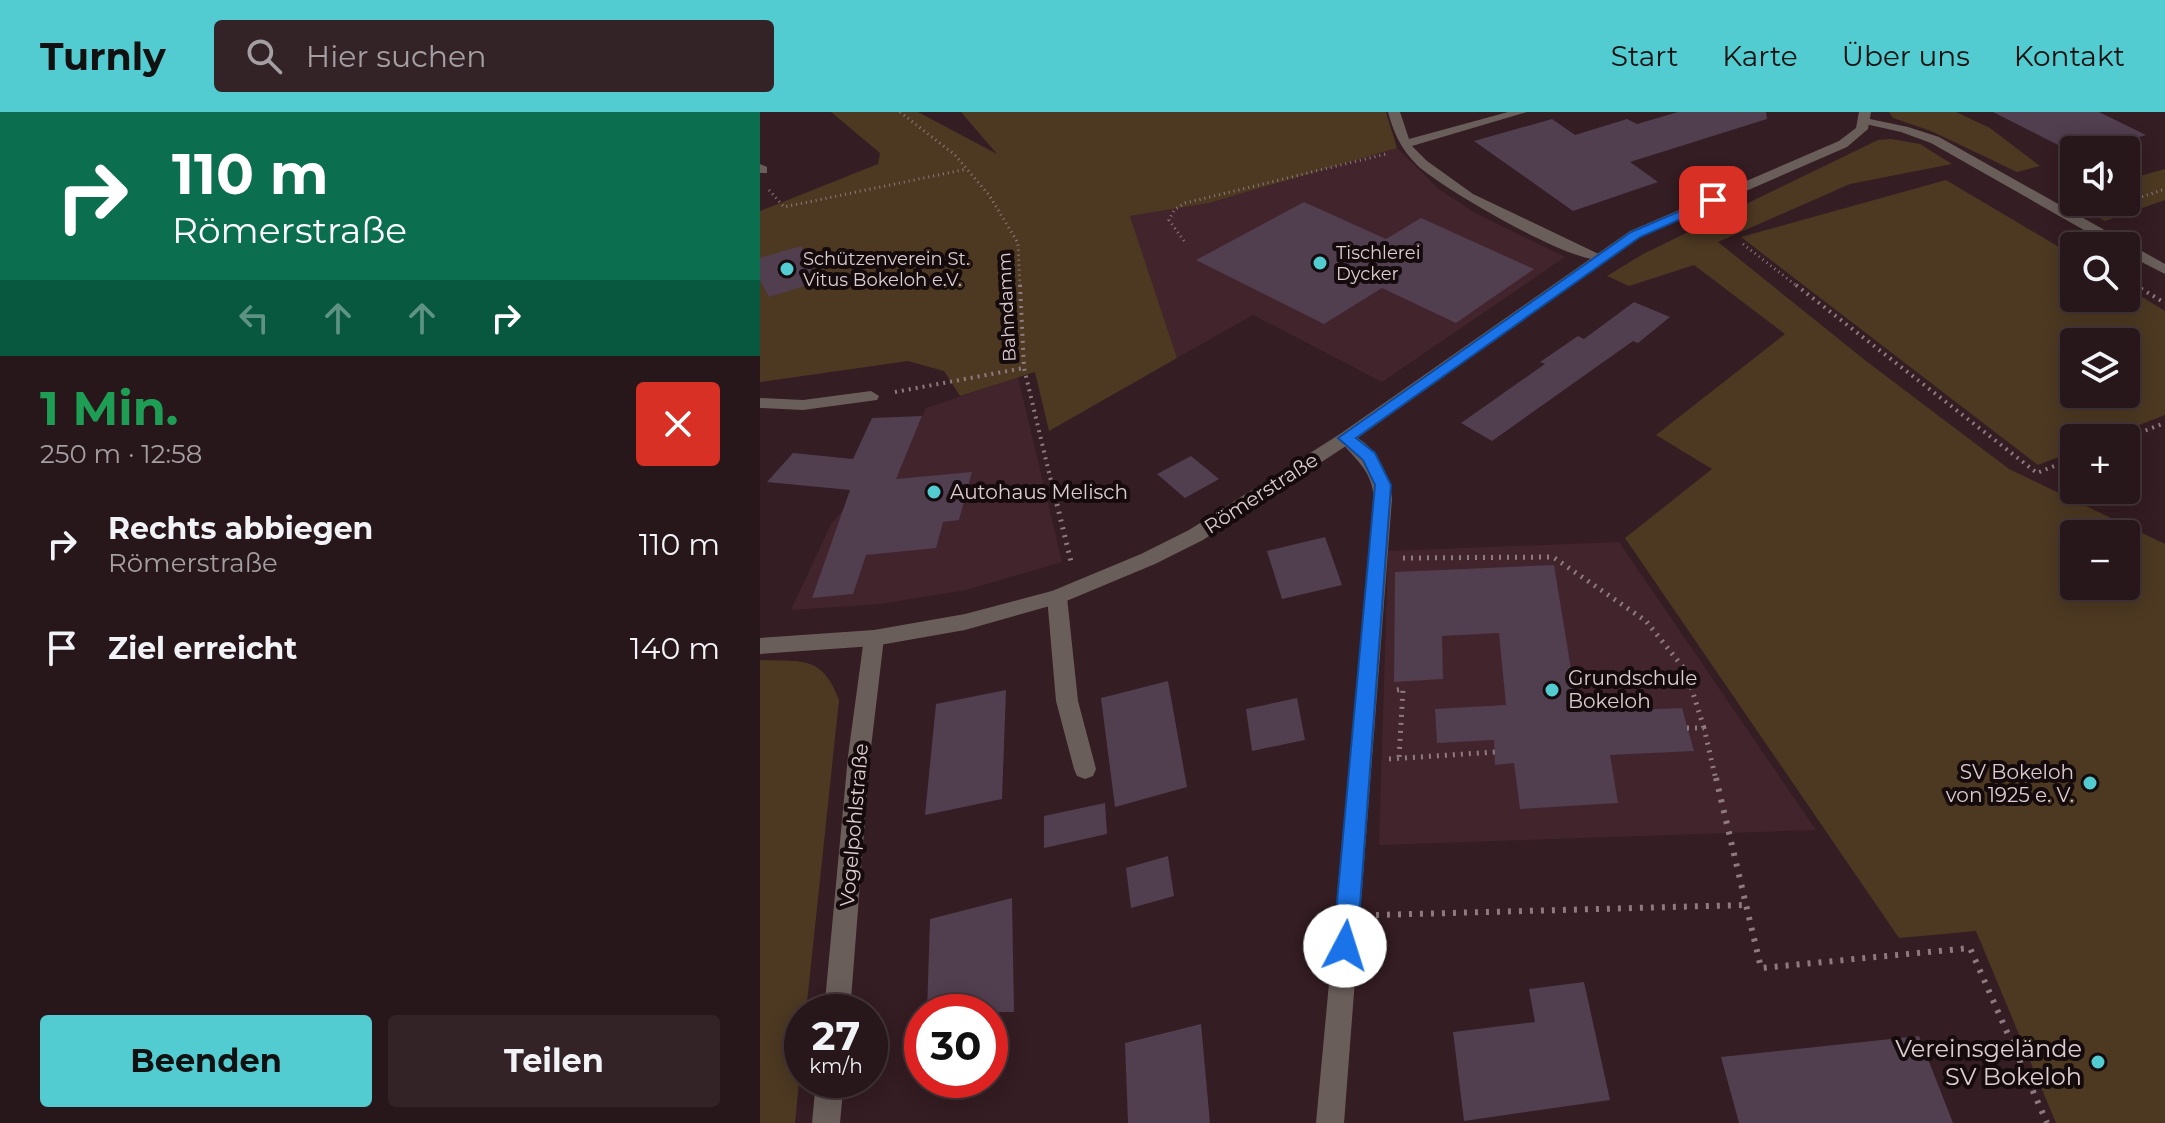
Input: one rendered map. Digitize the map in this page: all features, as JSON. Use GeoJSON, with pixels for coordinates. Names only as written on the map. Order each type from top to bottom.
{"type":"FeatureCollection","features":[{"type":"Feature","properties":{"kind":"street"},"geometry":{"type":"LineString","coordinates":[[1394,112],[1407,147],[1450,185],[1482,204],[1600,258]]}},
{"type":"Feature","properties":{"kind":"street"},"geometry":{"type":"LineString","coordinates":[[1407,147],[1521,112]]}},
{"type":"Feature","properties":{"kind":"street"},"geometry":{"type":"LineString","coordinates":[[1865,116],[1935,140],[2098,232]]}},
{"type":"Feature","properties":{"kind":"street","name":"Römerstraße"},"geometry":{"type":"LineString","coordinates":[[760,646],[874,638],[965,622],[1067,593],[1196,535],[1346,438],[1635,234],[1843,144],[1855,137],[1865,116]]}},
{"type":"Feature","properties":{"kind":"street"},"geometry":{"type":"LineString","coordinates":[[2140,256],[2165,270]]}},
{"type":"Feature","properties":{"kind":"street"},"geometry":{"type":"LineString","coordinates":[[760,403],[803,405],[871,396]]}},
{"type":"Feature","properties":{"kind":"street"},"geometry":{"type":"LineString","coordinates":[[1330,1123],[1383,485],[1370,457],[1346,438]]}},
{"type":"Feature","properties":{"kind":"street"},"geometry":{"type":"LineString","coordinates":[[1067,593],[1067,701],[1085,769]]}},
{"type":"Feature","properties":{"kind":"street","name":"Vogelpohlstraße"},"geometry":{"type":"LineString","coordinates":[[839,994],[859,756],[874,638]]}},
{"type":"Feature","properties":{"kind":"street"},"geometry":{"type":"LineString","coordinates":[[826,1123],[828,1098]]}},
{"type":"Feature","properties":{"kind":"path","name":"Bahndamm"},"geometry":{"type":"LineString","coordinates":[[900,112],[955,155],[989,195],[1018,243],[1024,368],[1067,593]]}},
{"type":"Feature","properties":{"kind":"path"},"geometry":{"type":"LineString","coordinates":[[1184,241],[1169,220],[1174,210],[1185,203],[1407,147]]}},
{"type":"Feature","properties":{"kind":"path"},"geometry":{"type":"LineString","coordinates":[[768,189],[784,207],[967,169]]}},
{"type":"Feature","properties":{"kind":"path"},"geometry":{"type":"LineString","coordinates":[[2075,219],[2165,189]]}},
{"type":"Feature","properties":{"kind":"path"},"geometry":{"type":"LineString","coordinates":[[1743,244],[2037,473],[2060,464]]}},
{"type":"Feature","properties":{"kind":"path"},"geometry":{"type":"LineString","coordinates":[[2140,288],[2165,303]]}},
{"type":"Feature","properties":{"kind":"path"},"geometry":{"type":"LineString","coordinates":[[871,396],[1024,368]]}},
{"type":"Feature","properties":{"kind":"path"},"geometry":{"type":"LineString","coordinates":[[2140,433],[2165,423]]}},
{"type":"Feature","properties":{"kind":"path"},"geometry":{"type":"LineString","coordinates":[[1378,558],[1553,557],[1646,621],[1686,671],[1704,728],[1761,968],[1970,948],[2047,1123]]}},
{"type":"Feature","properties":{"kind":"path"},"geometry":{"type":"LineString","coordinates":[[1687,728],[1704,728]]}},
{"type":"Feature","properties":{"kind":"path"},"geometry":{"type":"LineString","coordinates":[[1361,760],[1495,752]]}},
{"type":"Feature","properties":{"kind":"path"},"geometry":{"type":"LineString","coordinates":[[1347,916],[1745,905]]}},
{"type":"Feature","properties":{"kind":"shaded area"},"geometry":{"type":"Polygon","coordinates":[[[831,112],[918,112],[997,154],[961,112],[1386,112],[1397,148],[1209,203],[1130,216],[1177,358],[1049,431],[1035,372],[960,396],[944,371],[908,361],[760,382],[760,211],[878,164],[880,153],[831,112]]]}},
{"type":"Feature","properties":{"kind":"shaded area"},"geometry":{"type":"Polygon","coordinates":[[[1889,112],[1956,112],[1990,128],[2040,166],[2017,172],[1931,131],[1893,118],[1889,112]]]}},
{"type":"Feature","properties":{"kind":"shaded area"},"geometry":{"type":"Polygon","coordinates":[[[1878,140],[1920,144],[1952,164],[1850,184],[1718,242],[1866,361],[2009,469],[2060,494],[2060,504],[2082,504],[2115,520],[2060,520],[2060,600],[2140,600],[2140,532],[2165,544],[2165,1123],[2056,1123],[1976,931],[1899,938],[1625,538],[1712,469],[1656,435],[1785,334],[1694,265],[1629,286],[1607,276],[1643,254],[1878,140]]]}},
{"type":"Feature","properties":{"kind":"shaded area"},"geometry":{"type":"Polygon","coordinates":[[[1397,148],[1440,190],[1477,214],[1565,257],[1382,382],[1253,315],[1177,358],[1130,216],[1209,203],[1397,148]]]}},
{"type":"Feature","properties":{"kind":"shaded area"},"geometry":{"type":"Polygon","coordinates":[[[2165,169],[2165,200],[2140,209],[2140,176],[2165,169]]]}},
{"type":"Feature","properties":{"kind":"shaded area"},"geometry":{"type":"Polygon","coordinates":[[[1946,180],[2060,248],[2060,312],[2140,312],[2140,296],[2165,311],[2165,415],[2140,425],[2060,424],[2060,456],[2038,465],[1741,237],[1946,180]]]}},
{"type":"Feature","properties":{"kind":"shaded area"},"geometry":{"type":"Polygon","coordinates":[[[2096,216],[2119,216],[2105,221],[2096,216]]]}},
{"type":"Feature","properties":{"kind":"shaded area"},"geometry":{"type":"Polygon","coordinates":[[[1018,377],[1062,562],[966,590],[880,604],[791,610],[831,524],[889,457],[905,456],[926,408],[1018,377]]]}},
{"type":"Feature","properties":{"kind":"shaded area","name":"Grundschule Bokeloh"},"geometry":{"type":"Polygon","coordinates":[[[1619,542],[1816,830],[1379,845],[1388,551],[1619,542]]]}},
{"type":"Feature","properties":{"kind":"shaded area"},"geometry":{"type":"Polygon","coordinates":[[[760,660],[799,662],[818,668],[826,675],[839,700],[808,994],[784,994],[784,1098],[797,1098],[795,1123],[760,1123],[760,660]]]}},
{"type":"Feature","properties":{"kind":"building"},"geometry":{"type":"Polygon","coordinates":[[[1678,112],[1766,112],[1767,119],[1630,162],[1658,182],[1573,211],[1474,141],[1552,119],[1575,135],[1627,119],[1637,124],[1678,112]]]}},
{"type":"Feature","properties":{"kind":"building"},"geometry":{"type":"Polygon","coordinates":[[[1993,112],[2099,112],[2146,135],[2060,136],[2060,146],[1993,112]]]}},
{"type":"Feature","properties":{"kind":"building","name":"Tischlerei Dycker"},"geometry":{"type":"Polygon","coordinates":[[[1304,202],[1386,239],[1421,218],[1534,269],[1456,323],[1382,288],[1324,324],[1196,260],[1304,202]]]}},
{"type":"Feature","properties":{"kind":"building","name":"Schützenverein St. Vitus Bokeloh e.V."},"geometry":{"type":"Polygon","coordinates":[[[801,246],[821,281],[769,297],[760,280],[760,258],[801,246]]]}},
{"type":"Feature","properties":{"kind":"building"},"geometry":{"type":"Polygon","coordinates":[[[1634,302],[1670,317],[1638,343],[1633,341],[1492,441],[1461,423],[1545,364],[1540,362],[1578,336],[1584,339],[1634,302]]]}},
{"type":"Feature","properties":{"kind":"building"},"geometry":{"type":"Polygon","coordinates":[[[922,416],[896,479],[972,472],[959,520],[943,522],[936,548],[866,555],[853,594],[812,598],[850,490],[767,482],[793,453],[853,459],[872,418],[922,416]]]}},
{"type":"Feature","properties":{"kind":"building"},"geometry":{"type":"Polygon","coordinates":[[[1191,456],[1219,479],[1185,498],[1157,474],[1191,456]]]}},
{"type":"Feature","properties":{"kind":"building"},"geometry":{"type":"Polygon","coordinates":[[[1325,537],[1342,585],[1282,599],[1267,551],[1325,537]]]}},
{"type":"Feature","properties":{"kind":"building"},"geometry":{"type":"Polygon","coordinates":[[[1554,565],[1578,712],[1682,708],[1694,751],[1610,755],[1618,803],[1520,809],[1514,763],[1495,765],[1494,740],[1437,743],[1435,709],[1506,705],[1499,633],[1442,636],[1443,679],[1394,682],[1395,572],[1554,565]]]}},
{"type":"Feature","properties":{"kind":"building"},"geometry":{"type":"Polygon","coordinates":[[[1168,681],[1187,787],[1115,807],[1101,698],[1168,681]]]}},
{"type":"Feature","properties":{"kind":"building"},"geometry":{"type":"Polygon","coordinates":[[[1006,690],[1002,799],[925,815],[936,704],[1006,690]]]}},
{"type":"Feature","properties":{"kind":"building"},"geometry":{"type":"Polygon","coordinates":[[[1297,698],[1305,740],[1252,751],[1246,709],[1297,698]]]}},
{"type":"Feature","properties":{"kind":"building"},"geometry":{"type":"Polygon","coordinates":[[[1105,803],[1107,834],[1044,848],[1044,816],[1105,803]]]}},
{"type":"Feature","properties":{"kind":"building"},"geometry":{"type":"Polygon","coordinates":[[[1168,856],[1174,896],[1131,908],[1126,868],[1168,856]]]}},
{"type":"Feature","properties":{"kind":"building"},"geometry":{"type":"Polygon","coordinates":[[[1012,898],[1014,1012],[1008,1012],[1008,994],[928,994],[930,919],[1012,898]]]}},
{"type":"Feature","properties":{"kind":"building"},"geometry":{"type":"Polygon","coordinates":[[[1584,982],[1610,1100],[1464,1121],[1453,1032],[1535,1022],[1529,989],[1584,982]]]}},
{"type":"Feature","properties":{"kind":"building"},"geometry":{"type":"Polygon","coordinates":[[[1201,1024],[1210,1123],[1128,1123],[1125,1043],[1201,1024]]]}},
{"type":"Feature","properties":{"kind":"building"},"geometry":{"type":"Polygon","coordinates":[[[1919,1036],[1953,1123],[1739,1123],[1721,1057],[1919,1036]]]}},
{"type":"Feature","properties":{"kind":"place","name":"Tischlerei Dycker"},"geometry":{"type":"Point","coordinates":[1320,263]}},
{"type":"Feature","properties":{"kind":"place","name":"Schützenverein St. Vitus Bokeloh e.V."},"geometry":{"type":"Point","coordinates":[787,269]}},
{"type":"Feature","properties":{"kind":"place","name":"Autohaus Melisch"},"geometry":{"type":"Point","coordinates":[934,492]}},
{"type":"Feature","properties":{"kind":"place","name":"Grundschule Bokeloh"},"geometry":{"type":"Point","coordinates":[1552,690]}},
{"type":"Feature","properties":{"kind":"place","name":"SV Bokeloh von 1925 e. V."},"geometry":{"type":"Point","coordinates":[2090,783]}},
{"type":"Feature","properties":{"kind":"place","name":"Vereinsgelände SV Bokeloh"},"geometry":{"type":"Point","coordinates":[2098,1062]}},
{"type":"Feature","properties":{"kind":"route"},"geometry":{"type":"LineString","coordinates":[[1345,946],[1383,499],[1383,485],[1370,457],[1346,438],[1635,234],[1713,200]]}}]}
